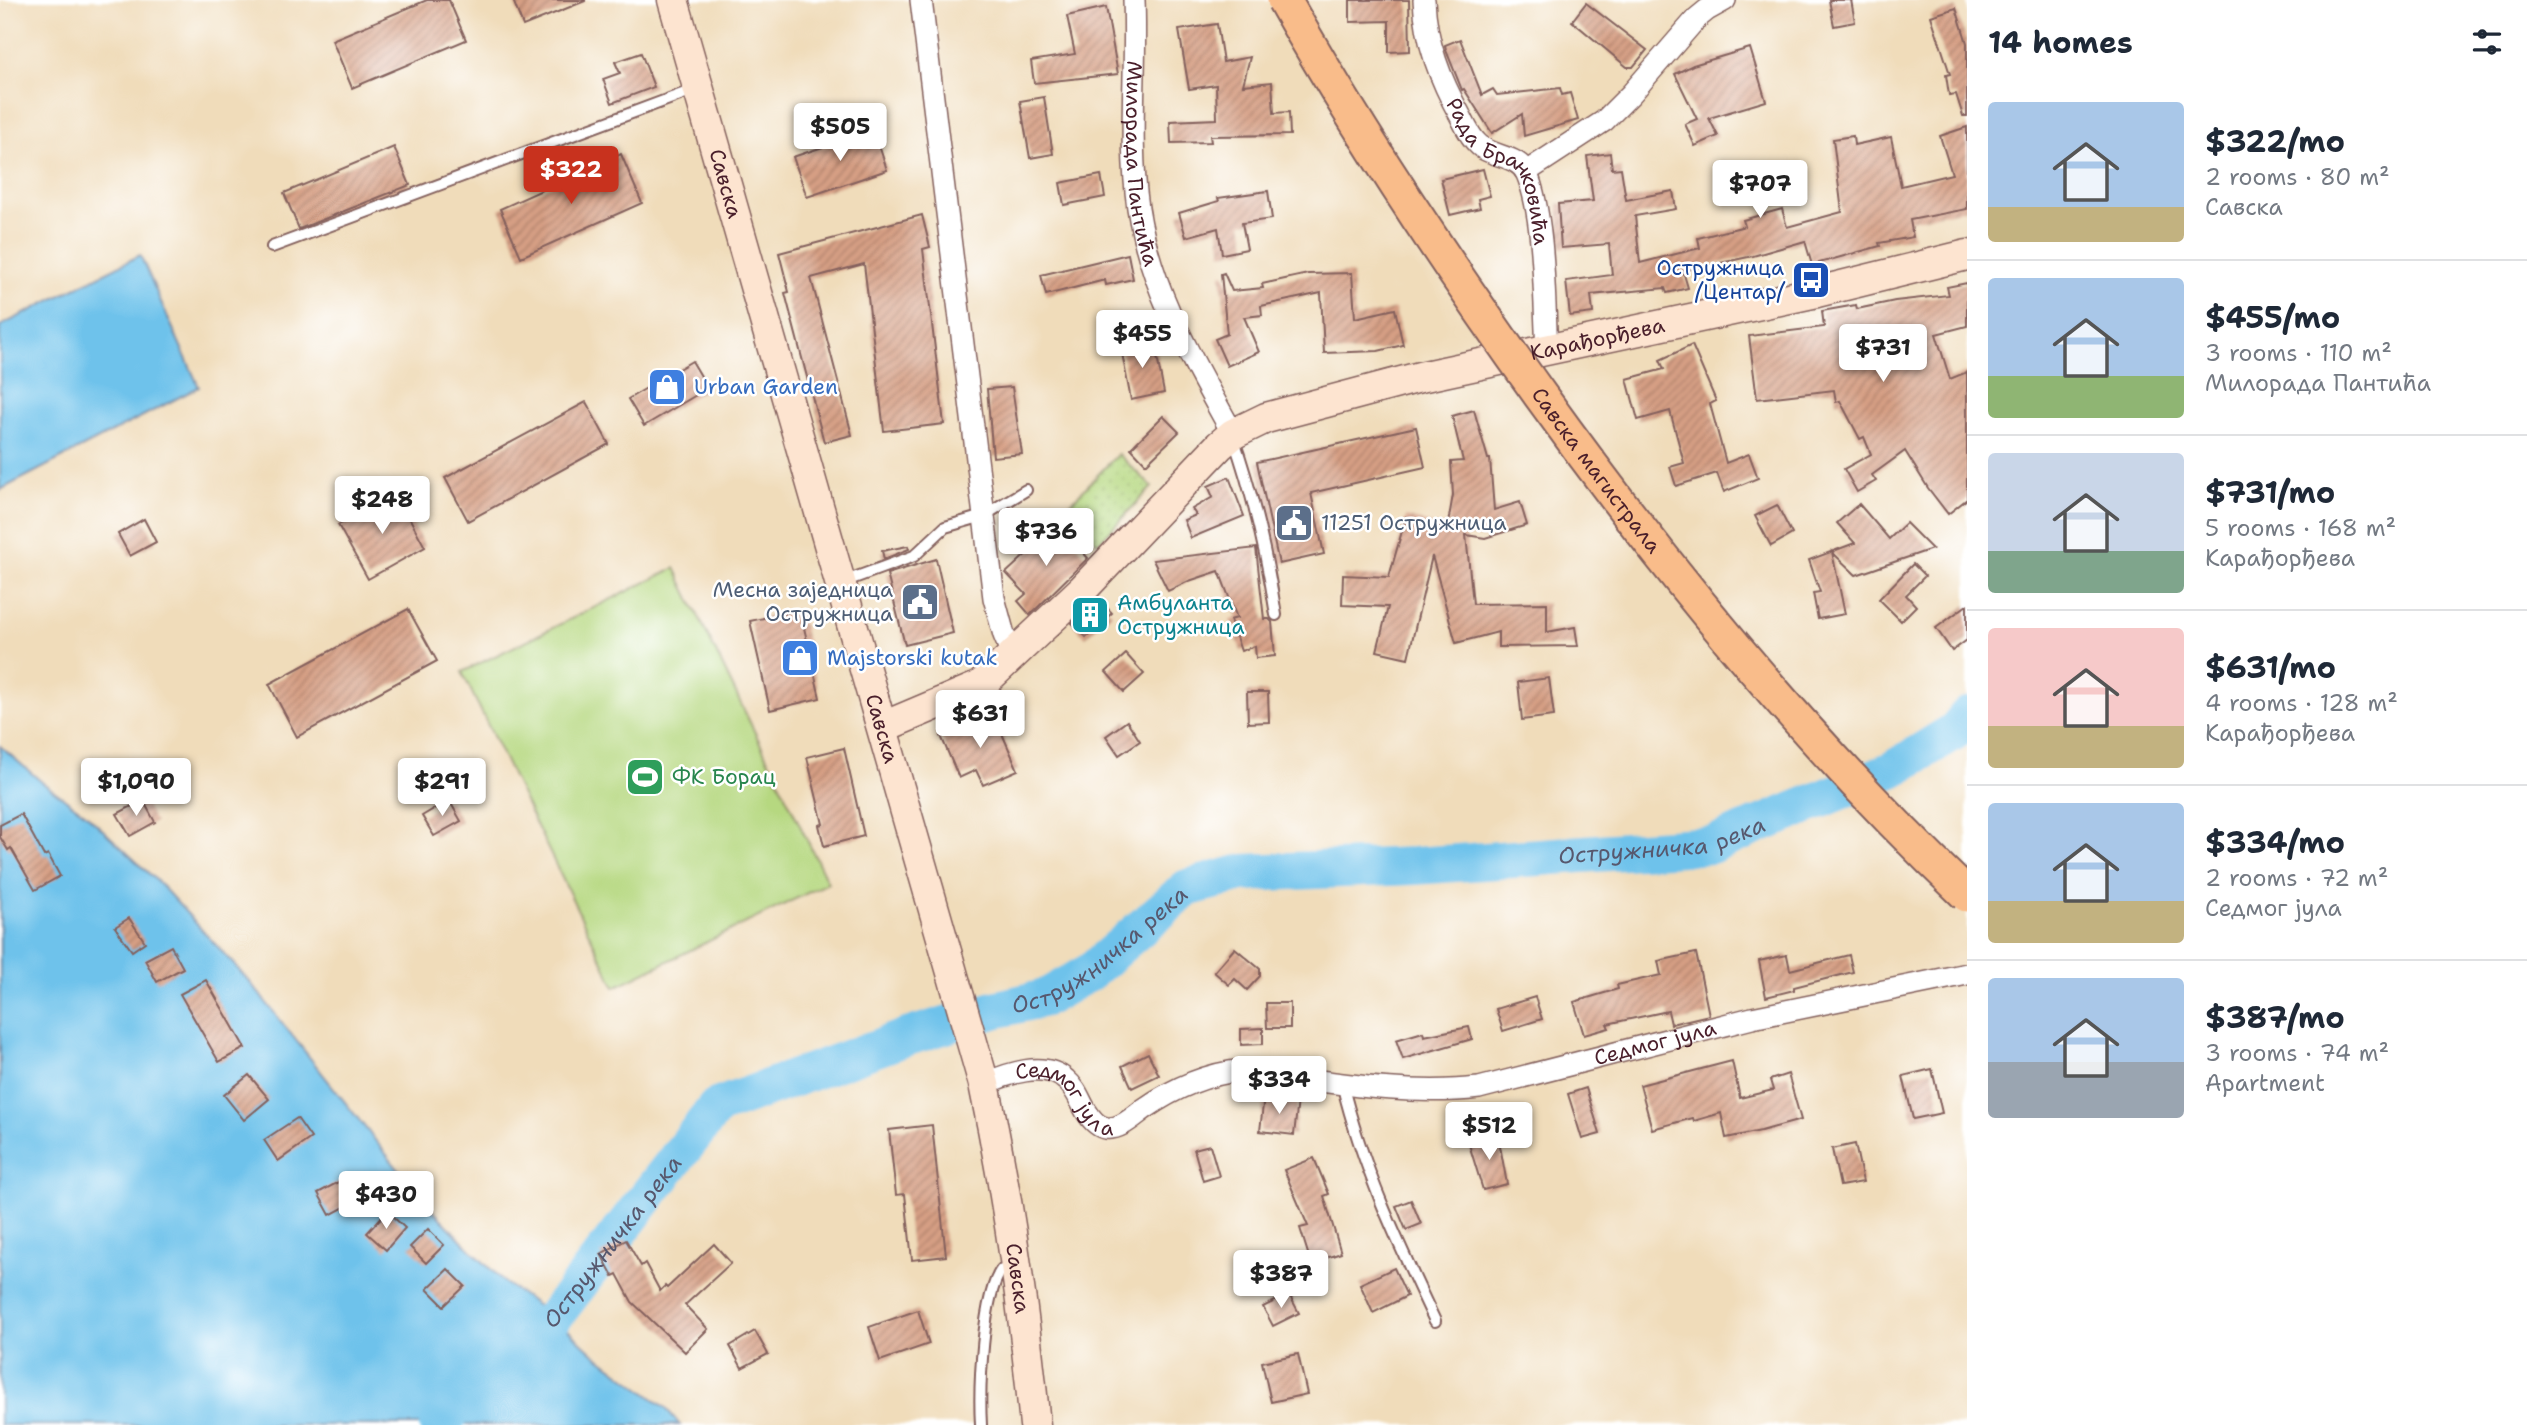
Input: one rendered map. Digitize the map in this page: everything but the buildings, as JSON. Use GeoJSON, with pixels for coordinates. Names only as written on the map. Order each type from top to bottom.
{"type":"FeatureCollection","features":[{"type":"Feature","properties":{"kind":"main road","name":"Савска магистрала"},"geometry":{"type":"LineString","coordinates":[[1284,0],[1430,237],[1592,467],[1674,573],[1758,674],[1866,794],[1967,895]]}},
{"type":"Feature","properties":{"kind":"street","name":"Савска"},"geometry":{"type":"LineString","coordinates":[[673,0],[984,1084],[1002,1168],[1018,1266],[1035,1425]]}},
{"type":"Feature","properties":{"kind":"street"},"geometry":{"type":"LineString","coordinates":[[921,0],[994,597],[1013,657]]}},
{"type":"Feature","properties":{"kind":"street","name":"Милорада Пантића"},"geometry":{"type":"LineString","coordinates":[[1134,0],[1132,128],[1138,209],[1174,328],[1233,434]]}},
{"type":"Feature","properties":{"kind":"street","name":"Рада Бранковића"},"geometry":{"type":"LineString","coordinates":[[1423,0],[1430,48],[1451,98],[1472,136],[1478,145],[1514,161],[1526,172],[1539,225],[1547,350]]}},
{"type":"Feature","properties":{"kind":"street"},"geometry":{"type":"LineString","coordinates":[[1526,172],[1604,121],[1696,19],[1725,0]]}},
{"type":"Feature","properties":{"kind":"street","name":"Карађорђева"},"geometry":{"type":"LineString","coordinates":[[883,727],[980,686],[1082,590],[1194,470],[1233,434],[1266,418],[1420,377],[1817,292],[1967,255]]}},
{"type":"Feature","properties":{"kind":"street","name":"Седмог јула"},"geometry":{"type":"LineString","coordinates":[[984,1084],[1021,1072],[1057,1073],[1074,1088],[1095,1123],[1104,1128],[1115,1128],[1166,1095],[1219,1073],[1243,1070],[1400,1090],[1449,1091],[1479,1088],[1752,1018],[1967,974]]}},
{"type":"Feature","properties":{"kind":"lane"},"geometry":{"type":"LineString","coordinates":[[272,247],[698,88]]}},
{"type":"Feature","properties":{"kind":"lane"},"geometry":{"type":"LineString","coordinates":[[1233,434],[1270,570],[1276,615]]}},
{"type":"Feature","properties":{"kind":"lane"},"geometry":{"type":"LineString","coordinates":[[841,583],[914,556],[945,527],[983,516],[1026,490]]}},
{"type":"Feature","properties":{"kind":"lane"},"geometry":{"type":"LineString","coordinates":[[1342,1083],[1360,1148],[1391,1228],[1435,1321]]}},
{"type":"Feature","properties":{"kind":"lane"},"geometry":{"type":"LineString","coordinates":[[981,1425],[988,1307],[997,1276],[1002,1269],[1018,1266]]}},
{"type":"Feature","properties":{"kind":"green space"},"geometry":{"type":"Polygon","coordinates":[[[1118,454],[1152,487],[1098,543],[1064,510],[1118,454]]]}},
{"type":"Feature","properties":{"kind":"green space","name":"ФК Борац"},"geometry":{"type":"Polygon","coordinates":[[[675,568],[828,883],[615,987],[462,672],[675,568]]]}},
{"type":"Feature","properties":{"kind":"water"},"geometry":{"type":"Polygon","coordinates":[[[140,255],[199,387],[0,490],[0,326],[140,255]]]}},
{"type":"Feature","properties":{"kind":"water"},"geometry":{"type":"Polygon","coordinates":[[[0,746],[43,783],[86,814],[159,883],[249,981],[421,1198],[472,1251],[505,1283],[554,1317],[592,1352],[666,1408],[680,1425],[0,1425],[0,746]]]}},
{"type":"Feature","properties":{"kind":"waterway","name":"Остружничка река"},"geometry":{"type":"LineString","coordinates":[[438,1425],[554,1317],[716,1107],[904,1038],[994,1010],[1045,998],[1090,972],[1187,888],[1242,873],[1414,866],[1711,845],[1892,770],[1955,731],[1967,716]]}},
{"type":"Feature","properties":{"kind":"place","name":"Остружница /Центар/"},"geometry":{"type":"Point","coordinates":[1811,280]}},
{"type":"Feature","properties":{"kind":"place","name":"Urban Garden"},"geometry":{"type":"Point","coordinates":[667,387]}},
{"type":"Feature","properties":{"kind":"place","name":"11251 Остружница"},"geometry":{"type":"Point","coordinates":[1294,523]}},
{"type":"Feature","properties":{"kind":"place","name":"Месна заједница Остружница"},"geometry":{"type":"Point","coordinates":[920,602]}},
{"type":"Feature","properties":{"kind":"place","name":"Амбуланта Остружница"},"geometry":{"type":"Point","coordinates":[1090,615]}},
{"type":"Feature","properties":{"kind":"place","name":"Majstorski kutak"},"geometry":{"type":"Point","coordinates":[800,658]}},
{"type":"Feature","properties":{"kind":"place","name":"ФК Борац"},"geometry":{"type":"Point","coordinates":[645,777]}}]}
